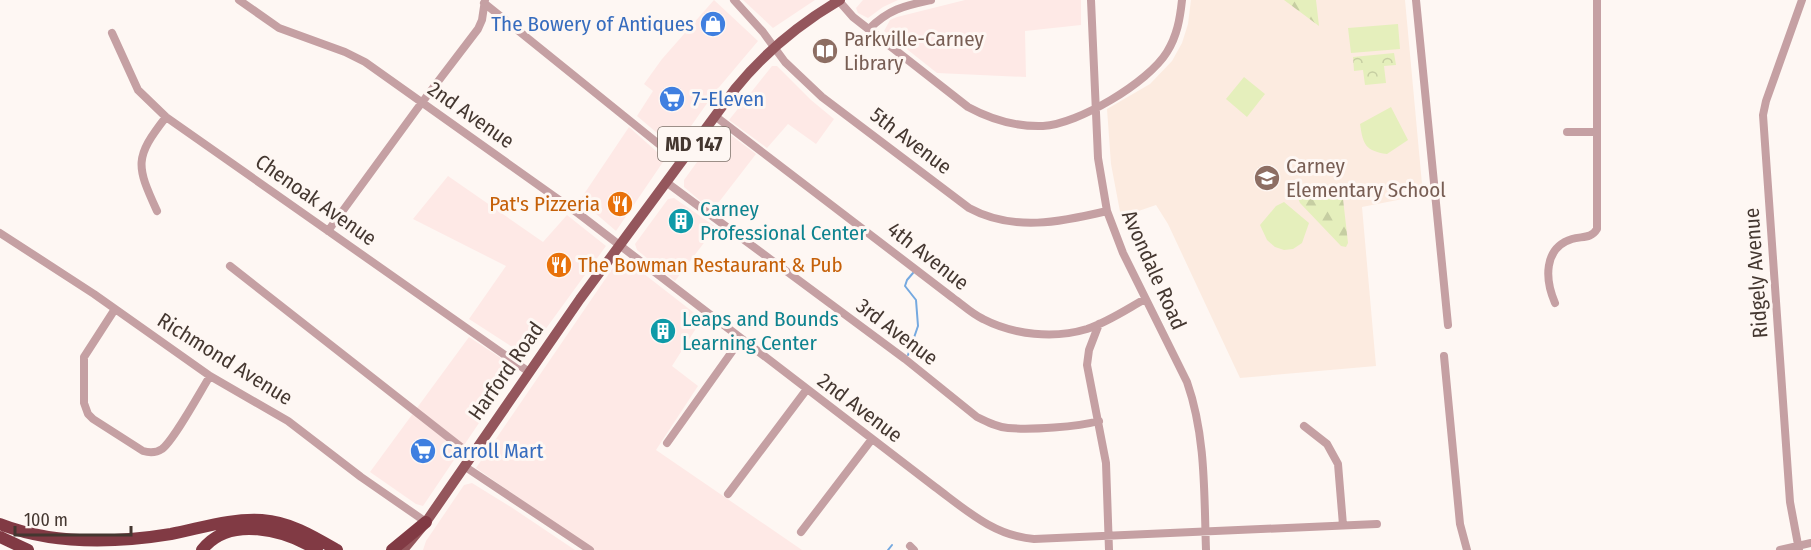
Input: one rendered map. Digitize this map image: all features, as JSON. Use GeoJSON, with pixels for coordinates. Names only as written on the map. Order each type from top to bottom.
{"type":"FeatureCollection","features":[{"type":"Feature","properties":{"kind":"highway"},"geometry":{"type":"LineString","coordinates":[[0,524],[39,535],[96,540],[130,540],[231,521],[260,520],[302,530],[337,550]]}},
{"type":"Feature","properties":{"kind":"highway"},"geometry":{"type":"LineString","coordinates":[[392,550],[426,522]]}},
{"type":"Feature","properties":{"kind":"highway"},"geometry":{"type":"LineString","coordinates":[[202,550],[207,544],[231,531],[256,530],[284,535],[317,550]]}},
{"type":"Feature","properties":{"kind":"highway"},"geometry":{"type":"LineString","coordinates":[[0,537],[28,550]]}},
{"type":"Feature","properties":{"kind":"main road","name":"MD 147"},"geometry":{"type":"LineString","coordinates":[[620,245],[746,75],[773,47],[795,29],[840,0]]}},
{"type":"Feature","properties":{"kind":"main road","name":"Harford Road"},"geometry":{"type":"LineString","coordinates":[[403,550],[426,522],[620,245]]}},
{"type":"Feature","properties":{"kind":"main road","name":"Harford Road"},"geometry":{"type":"LineString","coordinates":[[414,550],[426,522]]}},
{"type":"Feature","properties":{"kind":"street","name":"2nd Avenue"},"geometry":{"type":"LineString","coordinates":[[239,0],[279,28],[345,52],[365,62],[422,102],[620,245],[634,258],[988,526],[1017,538],[1034,539],[1377,524]]}},
{"type":"Feature","properties":{"kind":"street","name":"5th Avenue"},"geometry":{"type":"LineString","coordinates":[[734,0],[763,32],[785,62],[822,97],[979,213],[992,219],[1020,223],[1066,220],[1107,211]]}},
{"type":"Feature","properties":{"kind":"street"},"geometry":{"type":"LineString","coordinates":[[840,0],[845,9],[968,107],[995,120],[1020,125],[1051,125],[1073,118],[1095,108],[1148,74],[1160,62],[1170,46],[1181,16],[1182,0]]}},
{"type":"Feature","properties":{"kind":"street"},"geometry":{"type":"LineString","coordinates":[[869,29],[890,11],[931,0]]}},
{"type":"Feature","properties":{"kind":"street","name":"Avondale Road"},"geometry":{"type":"LineString","coordinates":[[1091,0],[1098,158],[1107,211],[1123,254],[1187,382],[1197,415],[1201,445],[1206,550]]}},
{"type":"Feature","properties":{"kind":"street"},"geometry":{"type":"LineString","coordinates":[[1416,0],[1448,325]]}},
{"type":"Feature","properties":{"kind":"street"},"geometry":{"type":"LineString","coordinates":[[1554,303],[1547,270],[1552,255],[1563,243],[1589,236],[1597,229],[1597,0]]}},
{"type":"Feature","properties":{"kind":"street","name":"Ridgely Avenue"},"geometry":{"type":"LineString","coordinates":[[1798,548],[1790,502],[1763,115],[1766,100],[1802,0]]}},
{"type":"Feature","properties":{"kind":"street"},"geometry":{"type":"LineString","coordinates":[[328,231],[478,29],[482,20],[484,2]]}},
{"type":"Feature","properties":{"kind":"street"},"geometry":{"type":"LineString","coordinates":[[484,2],[681,162]]}},
{"type":"Feature","properties":{"kind":"street","name":"Chenoak Avenue"},"geometry":{"type":"LineString","coordinates":[[112,33],[138,90],[166,117],[529,372]]}},
{"type":"Feature","properties":{"kind":"street","name":"4th Avenue"},"geometry":{"type":"LineString","coordinates":[[715,116],[981,318],[1015,331],[1071,333],[1100,324],[1145,299]]}},
{"type":"Feature","properties":{"kind":"street"},"geometry":{"type":"LineString","coordinates":[[157,211],[144,183],[140,164],[148,141],[166,117]]}},
{"type":"Feature","properties":{"kind":"street"},"geometry":{"type":"LineString","coordinates":[[1567,132],[1597,132]]}},
{"type":"Feature","properties":{"kind":"street","name":"3rd Avenue"},"geometry":{"type":"LineString","coordinates":[[666,182],[905,359],[977,417],[991,424],[1008,428],[1076,426],[1099,421]]}},
{"type":"Feature","properties":{"kind":"street","name":"Richmond Avenue"},"geometry":{"type":"LineString","coordinates":[[0,233],[115,309],[210,376],[288,421],[361,477],[426,522]]}},
{"type":"Feature","properties":{"kind":"street"},"geometry":{"type":"LineString","coordinates":[[230,266],[471,455]]}},
{"type":"Feature","properties":{"kind":"street"},"geometry":{"type":"LineString","coordinates":[[115,309],[84,357],[84,403],[88,414],[93,419],[143,451],[156,452],[166,445],[210,376]]}},
{"type":"Feature","properties":{"kind":"street"},"geometry":{"type":"LineString","coordinates":[[1100,324],[1094,335],[1087,362],[1106,463],[1109,550]]}},
{"type":"Feature","properties":{"kind":"street"},"geometry":{"type":"LineString","coordinates":[[667,443],[741,339]]}},
{"type":"Feature","properties":{"kind":"street"},"geometry":{"type":"LineString","coordinates":[[1444,356],[1460,524],[1467,550]]}},
{"type":"Feature","properties":{"kind":"street"},"geometry":{"type":"LineString","coordinates":[[728,494],[807,389]]}},
{"type":"Feature","properties":{"kind":"street"},"geometry":{"type":"LineString","coordinates":[[1304,426],[1327,444],[1338,464],[1342,525]]}},
{"type":"Feature","properties":{"kind":"street"},"geometry":{"type":"LineString","coordinates":[[801,532],[872,439]]}},
{"type":"Feature","properties":{"kind":"street"},"geometry":{"type":"LineString","coordinates":[[464,466],[590,550]]}},
{"type":"Feature","properties":{"kind":"street"},"geometry":{"type":"LineString","coordinates":[[1780,550],[1798,548],[1811,543]]}},
{"type":"Feature","properties":{"kind":"shaded area"},"geometry":{"type":"Polygon","coordinates":[[[714,0],[758,41],[715,92],[677,146],[670,144],[637,116],[653,91],[644,84],[662,59],[714,0]]]}},
{"type":"Feature","properties":{"kind":"shaded area"},"geometry":{"type":"Polygon","coordinates":[[[743,0],[815,0],[773,28],[743,0]]]}},
{"type":"Feature","properties":{"kind":"shaded area"},"geometry":{"type":"Polygon","coordinates":[[[863,0],[898,0],[868,18],[858,13],[856,8],[863,0]]]}},
{"type":"Feature","properties":{"kind":"shaded area"},"geometry":{"type":"Polygon","coordinates":[[[965,0],[1081,0],[1081,25],[1025,31],[1026,77],[937,73],[884,31],[890,20],[897,17],[965,0]]]}},
{"type":"Feature","properties":{"kind":"shaded area","name":"Carney Elementary School"},"geometry":{"type":"Polygon","coordinates":[[[1191,0],[1405,0],[1423,195],[1362,207],[1376,366],[1240,378],[1168,224],[1156,205],[1121,217],[1111,164],[1107,109],[1150,84],[1172,61],[1182,43],[1188,24],[1191,0]]]}},
{"type":"Feature","properties":{"kind":"shaded area"},"geometry":{"type":"Polygon","coordinates":[[[772,66],[777,66],[834,119],[816,144],[788,124],[767,148],[729,120],[772,66]]]}},
{"type":"Feature","properties":{"kind":"shaded area"},"geometry":{"type":"Polygon","coordinates":[[[629,127],[665,159],[616,231],[580,200],[629,127]]]}},
{"type":"Feature","properties":{"kind":"shaded area"},"geometry":{"type":"Polygon","coordinates":[[[727,132],[756,154],[712,211],[684,187],[684,180],[718,133],[727,132]]]}},
{"type":"Feature","properties":{"kind":"shaded area"},"geometry":{"type":"Polygon","coordinates":[[[448,176],[543,242],[567,215],[606,246],[526,356],[469,319],[506,266],[413,219],[448,176]]]}},
{"type":"Feature","properties":{"kind":"shaded area"},"geometry":{"type":"Polygon","coordinates":[[[674,198],[716,227],[675,281],[637,250],[635,244],[668,199],[674,198]]]}},
{"type":"Feature","properties":{"kind":"shaded area"},"geometry":{"type":"Polygon","coordinates":[[[621,256],[702,319],[672,366],[698,386],[656,450],[802,550],[594,550],[476,468],[621,256]]]}},
{"type":"Feature","properties":{"kind":"shaded area"},"geometry":{"type":"Polygon","coordinates":[[[469,337],[516,368],[423,506],[416,504],[370,472],[469,337]]]}},
{"type":"Feature","properties":{"kind":"shaded area"},"geometry":{"type":"Polygon","coordinates":[[[472,483],[575,550],[423,550],[426,541],[464,485],[472,483]]]}},
{"type":"Feature","properties":{"kind":"green space"},"geometry":{"type":"Polygon","coordinates":[[[1284,0],[1316,0],[1319,26],[1284,0]]]}},
{"type":"Feature","properties":{"kind":"green space"},"geometry":{"type":"Polygon","coordinates":[[[1398,24],[1400,49],[1351,53],[1348,28],[1398,24]]]}},
{"type":"Feature","properties":{"kind":"green space"},"geometry":{"type":"Polygon","coordinates":[[[1394,53],[1396,65],[1384,66],[1386,83],[1365,85],[1363,70],[1354,71],[1353,57],[1394,53]]]}},
{"type":"Feature","properties":{"kind":"green space"},"geometry":{"type":"Polygon","coordinates":[[[1244,77],[1265,94],[1247,117],[1226,99],[1244,77]]]}},
{"type":"Feature","properties":{"kind":"green space"},"geometry":{"type":"Polygon","coordinates":[[[1391,107],[1408,140],[1387,154],[1374,151],[1366,145],[1360,124],[1391,107]]]}},
{"type":"Feature","properties":{"kind":"green space"},"geometry":{"type":"Polygon","coordinates":[[[1325,184],[1342,190],[1348,243],[1346,247],[1341,246],[1300,203],[1297,196],[1298,191],[1308,185],[1325,184]]]}},
{"type":"Feature","properties":{"kind":"green space"},"geometry":{"type":"Polygon","coordinates":[[[1284,202],[1309,223],[1302,243],[1293,249],[1284,250],[1275,247],[1267,240],[1260,225],[1276,206],[1284,202]]]}},
{"type":"Feature","properties":{"kind":"waterway"},"geometry":{"type":"LineString","coordinates":[[908,355],[918,326],[916,300],[905,286],[913,273]]}},
{"type":"Feature","properties":{"kind":"waterway"},"geometry":{"type":"LineString","coordinates":[[888,550],[892,545]]}},
{"type":"Feature","properties":{"kind":"place","name":"The Bowery of Antiques"},"geometry":{"type":"Point","coordinates":[713,24]}},
{"type":"Feature","properties":{"kind":"place","name":"Parkville-Carney Library"},"geometry":{"type":"Point","coordinates":[825,51]}},
{"type":"Feature","properties":{"kind":"place","name":"7-Eleven"},"geometry":{"type":"Point","coordinates":[672,99]}},
{"type":"Feature","properties":{"kind":"place","name":"Carney Elementary School"},"geometry":{"type":"Point","coordinates":[1267,178]}},
{"type":"Feature","properties":{"kind":"place","name":"Pat's Pizzeria"},"geometry":{"type":"Point","coordinates":[620,204]}},
{"type":"Feature","properties":{"kind":"place","name":"Carney Professional Center"},"geometry":{"type":"Point","coordinates":[681,221]}},
{"type":"Feature","properties":{"kind":"place","name":"The Bowman Restaurant & Pub"},"geometry":{"type":"Point","coordinates":[559,265]}},
{"type":"Feature","properties":{"kind":"place","name":"Leaps and Bounds Learning Center"},"geometry":{"type":"Point","coordinates":[663,331]}},
{"type":"Feature","properties":{"kind":"place","name":"Carroll Mart"},"geometry":{"type":"Point","coordinates":[423,451]}}]}
